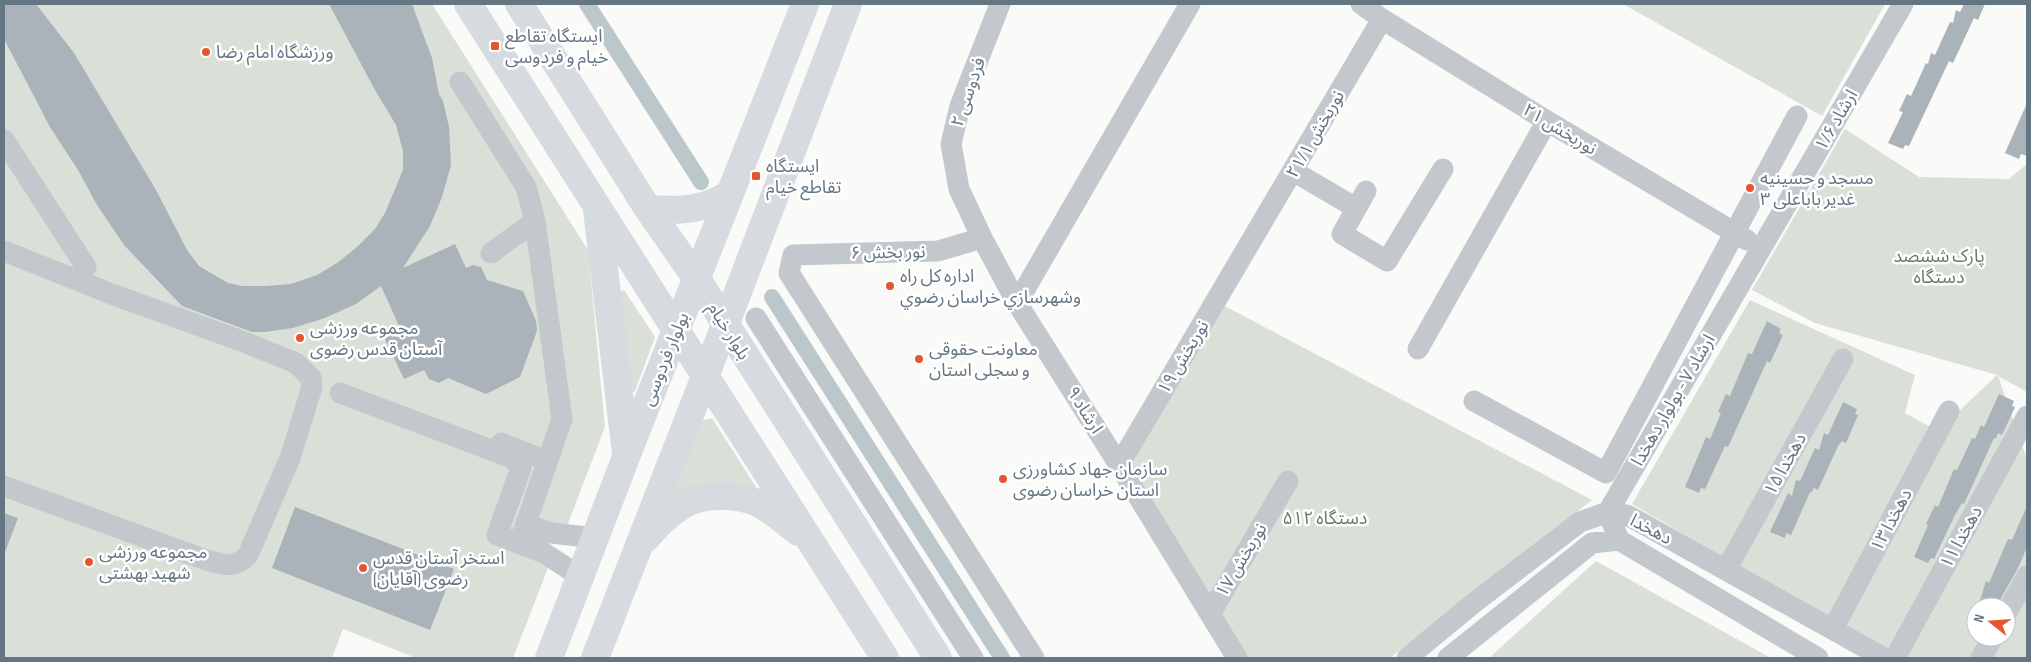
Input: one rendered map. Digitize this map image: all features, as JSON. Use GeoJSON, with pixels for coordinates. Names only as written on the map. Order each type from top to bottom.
{"type":"FeatureCollection","features":[{"type":"Feature","properties":{"kind":"main road"},"geometry":{"type":"LineString","coordinates":[[468,4],[886,658]]}},
{"type":"Feature","properties":{"kind":"main road","name":"بلوار خیام"},"geometry":{"type":"LineString","coordinates":[[519,4],[648,209],[697,279],[938,658]]}},
{"type":"Feature","properties":{"kind":"main road","name":"بولوار فردوسی"},"geometry":{"type":"LineString","coordinates":[[550,658],[626,456],[805,4]]}},
{"type":"Feature","properties":{"kind":"main road"},"geometry":{"type":"LineString","coordinates":[[595,658],[705,375],[726,326],[848,4]]}},
{"type":"Feature","properties":{"kind":"main road"},"geometry":{"type":"LineString","coordinates":[[648,209],[674,211],[694,209],[713,204],[730,194]]}},
{"type":"Feature","properties":{"kind":"main road"},"geometry":{"type":"LineString","coordinates":[[596,203],[626,456]]}},
{"type":"Feature","properties":{"kind":"main road"},"geometry":{"type":"LineString","coordinates":[[639,545],[670,514],[685,503],[703,498],[727,496],[751,500],[774,514],[816,549]]}},
{"type":"Feature","properties":{"kind":"street","name":"فردوسی ۲"},"geometry":{"type":"LineString","coordinates":[[982,238],[959,189],[951,144],[960,106],[1000,4]]}},
{"type":"Feature","properties":{"kind":"street"},"geometry":{"type":"LineString","coordinates":[[1017,303],[1190,4]]}},
{"type":"Feature","properties":{"kind":"street","name":"نوربخش ۲۱"},"geometry":{"type":"LineString","coordinates":[[1361,4],[1382,19],[1547,121],[1734,234],[1758,255]]}},
{"type":"Feature","properties":{"kind":"street","name":"ارشاد ۱/۶"},"geometry":{"type":"LineString","coordinates":[[1758,255],[1903,4]]}},
{"type":"Feature","properties":{"kind":"street","name":"نوربخش ۲۱/۱"},"geometry":{"type":"LineString","coordinates":[[1248,250],[1382,19]]}},
{"type":"Feature","properties":{"kind":"street"},"geometry":{"type":"LineString","coordinates":[[460,82],[526,187],[535,221],[562,419],[520,544]]}},
{"type":"Feature","properties":{"kind":"street"},"geometry":{"type":"LineString","coordinates":[[1474,401],[1606,473],[1797,116]]}},
{"type":"Feature","properties":{"kind":"street"},"geometry":{"type":"LineString","coordinates":[[1418,349],[1547,121]]}},
{"type":"Feature","properties":{"kind":"street"},"geometry":{"type":"LineString","coordinates":[[4,140],[86,267]]}},
{"type":"Feature","properties":{"kind":"street"},"geometry":{"type":"LineString","coordinates":[[1293,171],[1361,199],[1342,234],[1387,261],[1443,169]]}},
{"type":"Feature","properties":{"kind":"street"},"geometry":{"type":"LineString","coordinates":[[491,253],[535,221]]}},
{"type":"Feature","properties":{"kind":"street","name":"نور بخش ۶"},"geometry":{"type":"LineString","coordinates":[[982,238],[938,251],[793,254],[789,273],[1034,658]]}},
{"type":"Feature","properties":{"kind":"street","name":"ارشاد ۹"},"geometry":{"type":"LineString","coordinates":[[982,238],[1017,303],[1237,658]]}},
{"type":"Feature","properties":{"kind":"street","name":"نوربخش ۱۹"},"geometry":{"type":"LineString","coordinates":[[1119,465],[1248,250]]}},
{"type":"Feature","properties":{"kind":"street"},"geometry":{"type":"LineString","coordinates":[[4,251],[114,295],[240,340],[296,363],[311,378],[312,387],[290,458],[248,556],[240,563],[227,565],[206,560],[4,486]]}},
{"type":"Feature","properties":{"kind":"street","name":"ارشاد ۷ - بولوار دهخدا"},"geometry":{"type":"LineString","coordinates":[[1608,512],[1758,255]]}},
{"type":"Feature","properties":{"kind":"street"},"geometry":{"type":"LineString","coordinates":[[756,318],[973,658]]}},
{"type":"Feature","properties":{"kind":"street","name":"دهخدا ۱۵"},"geometry":{"type":"LineString","coordinates":[[1726,570],[1843,359]]}},
{"type":"Feature","properties":{"kind":"street"},"geometry":{"type":"LineString","coordinates":[[548,461],[339,395],[512,458],[521,468],[497,535],[544,553],[581,577]]}},
{"type":"Feature","properties":{"kind":"street","name":"دهخدا ۱۳"},"geometry":{"type":"LineString","coordinates":[[1833,629],[1948,411]]}},
{"type":"Feature","properties":{"kind":"street","name":"دهخدا ۱۱"},"geometry":{"type":"LineString","coordinates":[[1895,658],[2027,416]]}},
{"type":"Feature","properties":{"kind":"street","name":"نوربخش ۱۷"},"geometry":{"type":"LineString","coordinates":[[1210,614],[1288,481]]}},
{"type":"Feature","properties":{"kind":"street"},"geometry":{"type":"LineString","coordinates":[[1608,512],[1619,540]]}},
{"type":"Feature","properties":{"kind":"street","name":"دهخدا"},"geometry":{"type":"LineString","coordinates":[[1407,658],[1475,602],[1580,522],[1608,512],[1627,516],[1884,658]]}},
{"type":"Feature","properties":{"kind":"street"},"geometry":{"type":"LineString","coordinates":[[526,524],[551,533],[596,538]]}},
{"type":"Feature","properties":{"kind":"street","name":"دهخدا"},"geometry":{"type":"LineString","coordinates":[[1448,658],[1592,543],[1619,540],[1811,656]]}},
{"type":"Feature","properties":{"kind":"street"},"geometry":{"type":"LineString","coordinates":[[2015,597],[2027,576]]}},
{"type":"Feature","properties":{"kind":"street"},"geometry":{"type":"LineString","coordinates":[[1981,658],[1987,647]]}},
{"type":"Feature","properties":{"kind":"green space","name":"مجموعه ورزشی آستان قدس رضوی"},"geometry":{"type":"Polygon","coordinates":[[[4,4],[432,4],[588,250],[605,427],[567,526],[551,533],[544,553],[548,568],[513,658],[416,658],[343,629],[332,658],[4,658],[4,4]]]}},
{"type":"Feature","properties":{"kind":"green space"},"geometry":{"type":"Polygon","coordinates":[[[1623,4],[1885,4],[1822,116],[1623,4]]]}},
{"type":"Feature","properties":{"kind":"green space","name":"پارک‌ ششصد دستگاه"},"geometry":{"type":"Polygon","coordinates":[[[1845,129],[1919,177],[2009,179],[2027,164],[2027,392],[1998,376],[2027,459],[2027,658],[1896,658],[1632,504],[1750,300],[1915,375],[1905,413],[1938,431],[1997,375],[1815,323],[1752,290],[1845,129]]]}},
{"type":"Feature","properties":{"kind":"green space"},"geometry":{"type":"Polygon","coordinates":[[[624,290],[655,337],[635,391],[631,393],[618,293],[624,290]]]}},
{"type":"Feature","properties":{"kind":"green space","name":"۵۱۲ دستگاه"},"geometry":{"type":"Polygon","coordinates":[[[1219,303],[1592,500],[1390,658],[1248,658],[1124,466],[1219,303]]]}},
{"type":"Feature","properties":{"kind":"green space"},"geometry":{"type":"Polygon","coordinates":[[[712,418],[758,490],[666,502],[697,422],[712,418]]]}},
{"type":"Feature","properties":{"kind":"green space"},"geometry":{"type":"Polygon","coordinates":[[[1596,561],[1771,658],[1489,658],[1596,561]]]}},
{"type":"Feature","properties":{"kind":"building"},"geometry":{"type":"Polygon","coordinates":[[[4,4],[36,4],[74,53],[156,190],[187,250],[199,266],[228,283],[242,286],[266,286],[291,284],[317,275],[337,263],[357,247],[375,229],[385,213],[403,170],[403,151],[396,125],[329,4],[412,4],[432,58],[439,94],[443,101],[449,127],[451,165],[442,197],[430,226],[403,268],[455,244],[466,268],[473,265],[481,267],[487,280],[523,291],[536,321],[537,331],[520,377],[486,394],[448,378],[439,383],[429,379],[424,370],[404,379],[383,335],[400,328],[381,286],[356,304],[325,318],[293,328],[265,332],[252,332],[182,306],[124,245],[97,205],[78,170],[50,127],[4,39],[4,4]]]}},
{"type":"Feature","properties":{"kind":"building"},"geometry":{"type":"Polygon","coordinates":[[[1964,4],[1985,4],[1978,20],[1974,18],[1953,63],[1949,61],[1909,146],[1905,145],[1903,149],[1888,143],[1903,112],[1899,111],[1907,94],[1911,96],[1926,63],[1928,64],[1931,53],[1935,55],[1950,22],[1953,23],[1956,10],[1960,12],[1964,4]]]}},
{"type":"Feature","properties":{"kind":"building"},"geometry":{"type":"Polygon","coordinates":[[[2027,103],[2027,156],[2021,154],[2019,159],[2005,153],[2027,103]]]}},
{"type":"Feature","properties":{"kind":"building"},"geometry":{"type":"Polygon","coordinates":[[[1767,321],[1781,329],[1779,333],[1783,335],[1770,363],[1767,361],[1728,447],[1725,446],[1705,489],[1701,488],[1699,493],[1685,487],[1706,437],[1710,439],[1721,413],[1718,412],[1726,394],[1730,396],[1748,353],[1752,354],[1767,321]]]}},
{"type":"Feature","properties":{"kind":"building"},"geometry":{"type":"Polygon","coordinates":[[[1999,394],[2014,401],[2012,406],[2015,407],[2002,435],[1998,433],[1996,438],[1994,438],[1964,504],[1962,503],[1955,515],[1934,559],[1931,558],[1928,563],[1914,557],[1935,505],[1938,507],[1954,469],[1957,470],[1972,438],[1975,439],[1981,425],[1984,427],[1999,394]]]}},
{"type":"Feature","properties":{"kind":"building"},"geometry":{"type":"Polygon","coordinates":[[[1843,402],[1857,409],[1855,414],[1858,415],[1846,443],[1842,441],[1838,446],[1818,490],[1814,488],[1810,492],[1791,535],[1786,533],[1785,538],[1770,532],[1788,493],[1792,496],[1796,480],[1800,481],[1815,448],[1819,450],[1824,433],[1828,435],[1843,402]]]}},
{"type":"Feature","properties":{"kind":"building"},"geometry":{"type":"Polygon","coordinates":[[[2027,506],[2027,547],[2018,568],[2002,597],[1981,597],[1986,581],[1989,583],[2008,539],[2012,540],[2027,506]]]}},
{"type":"Feature","properties":{"kind":"building","name":"استخر آستان قدس رضوی (آقایان)"},"geometry":{"type":"Polygon","coordinates":[[[295,507],[454,569],[430,630],[272,568],[295,507]]]}},
{"type":"Feature","properties":{"kind":"building"},"geometry":{"type":"Polygon","coordinates":[[[4,513],[18,518],[5,552],[4,552],[4,513]]]}},
{"type":"Feature","properties":{"kind":"waterway"},"geometry":{"type":"LineString","coordinates":[[587,4],[701,182]]}},
{"type":"Feature","properties":{"kind":"waterway"},"geometry":{"type":"LineString","coordinates":[[772,297],[1002,658]]}},
{"type":"Feature","properties":{"kind":"place","name":"ایستگاه تقاطع خیام و فردوسی"},"geometry":{"type":"Point","coordinates":[495,46]}},
{"type":"Feature","properties":{"kind":"place","name":"ورزشگاه امام رضا"},"geometry":{"type":"Point","coordinates":[206,52]}},
{"type":"Feature","properties":{"kind":"place","name":"ایستگاه تقاطع خیام"},"geometry":{"type":"Point","coordinates":[756,176]}},
{"type":"Feature","properties":{"kind":"place","name":"مسجد و حسینیه غدیر باباعلی ۳"},"geometry":{"type":"Point","coordinates":[1750,188]}},
{"type":"Feature","properties":{"kind":"place","name":"اداره كل راه وشهرسازي خراسان رضوي"},"geometry":{"type":"Point","coordinates":[890,286]}},
{"type":"Feature","properties":{"kind":"place","name":"مجموعه ورزشی آستان قدس رضوی"},"geometry":{"type":"Point","coordinates":[300,338]}},
{"type":"Feature","properties":{"kind":"place","name":"معاونت حقوقی و سجلی استان"},"geometry":{"type":"Point","coordinates":[919,359]}},
{"type":"Feature","properties":{"kind":"place","name":"سازمان جهاد کشاورزی استان خراسان رضوی"},"geometry":{"type":"Point","coordinates":[1003,479]}},
{"type":"Feature","properties":{"kind":"place","name":"مجموعه ورزشی شهید بهشتی"},"geometry":{"type":"Point","coordinates":[89,562]}},
{"type":"Feature","properties":{"kind":"place","name":"استخر آستان قدس رضوی (آقایان)"},"geometry":{"type":"Point","coordinates":[363,568]}}]}
